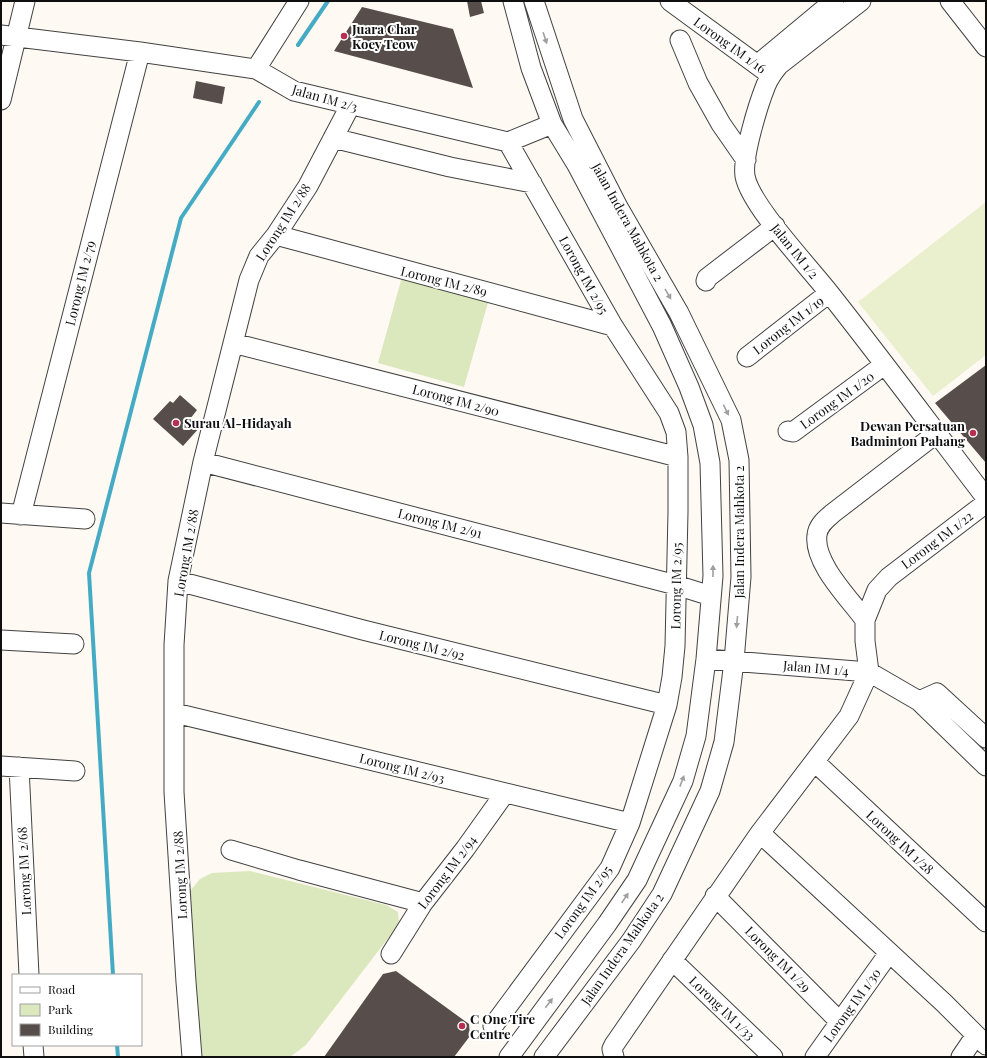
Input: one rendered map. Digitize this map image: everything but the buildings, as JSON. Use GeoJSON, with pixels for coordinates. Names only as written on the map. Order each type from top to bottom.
{"type":"FeatureCollection","features":[{"type":"Feature","properties":{"kind":"street"},"geometry":{"type":"LineString","coordinates":[[1,100],[9,36],[25,1]]}},
{"type":"Feature","properties":{"kind":"street"},"geometry":{"type":"LineString","coordinates":[[256,69],[299,1]]}},
{"type":"Feature","properties":{"kind":"street","name":"Jalan Indera Mahkota 2"},"geometry":{"type":"LineString","coordinates":[[509,1057],[607,924],[637,880],[683,781],[696,736],[706,659],[713,576],[710,463],[703,426],[689,387],[662,326],[580,172],[552,124],[531,68],[513,1]]}},
{"type":"Feature","properties":{"kind":"street","name":"Jalan Indera Mahkota 2"},"geometry":{"type":"LineString","coordinates":[[534,1],[573,119],[618,207],[679,313],[731,420],[739,460],[741,577],[734,661],[724,742],[710,791],[662,894],[631,941],[544,1057]]}},
{"type":"Feature","properties":{"kind":"street"},"geometry":{"type":"LineString","coordinates":[[764,70],[834,1]]}},
{"type":"Feature","properties":{"kind":"street","name":"Jalan IM 1/2"},"geometry":{"type":"LineString","coordinates":[[861,1],[779,65],[764,70],[757,114],[746,160],[745,176],[749,188],[775,226],[829,293],[986,498]]}},
{"type":"Feature","properties":{"kind":"street"},"geometry":{"type":"LineString","coordinates":[[950,1],[986,47]]}},
{"type":"Feature","properties":{"kind":"street","name":"Lorong IM 1/16"},"geometry":{"type":"LineString","coordinates":[[682,4],[764,70]]}},
{"type":"Feature","properties":{"kind":"street","name":"Jalan IM 2/3"},"geometry":{"type":"LineString","coordinates":[[9,36],[140,52],[256,69],[294,91],[350,106],[508,142]]}},
{"type":"Feature","properties":{"kind":"street"},"geometry":{"type":"LineString","coordinates":[[680,40],[698,83],[721,124],[746,160]]}},
{"type":"Feature","properties":{"kind":"street","name":"Lorong IM 2/79"},"geometry":{"type":"LineString","coordinates":[[21,514],[140,52]]}},
{"type":"Feature","properties":{"kind":"street","name":"Lorong IM 2/88"},"geometry":{"type":"LineString","coordinates":[[192,1057],[174,792],[174,645],[178,582],[203,462],[249,280],[259,256],[276,235],[308,186],[350,106]]}},
{"type":"Feature","properties":{"kind":"street"},"geometry":{"type":"LineString","coordinates":[[508,142],[552,124]]}},
{"type":"Feature","properties":{"kind":"street"},"geometry":{"type":"LineString","coordinates":[[333,138],[450,167],[532,183]]}},
{"type":"Feature","properties":{"kind":"street","name":"Lorong IM 2/95"},"geometry":{"type":"LineString","coordinates":[[493,1026],[610,868],[630,823],[668,705],[675,646],[678,457],[676,432],[669,413],[613,326],[508,142]]}},
{"type":"Feature","properties":{"kind":"street"},"geometry":{"type":"LineString","coordinates":[[706,281],[707,278],[775,226]]}},
{"type":"Feature","properties":{"kind":"street","name":"Lorong IM 2/89"},"geometry":{"type":"LineString","coordinates":[[276,235],[613,326]]}},
{"type":"Feature","properties":{"kind":"street","name":"Lorong IM 1/19"},"geometry":{"type":"LineString","coordinates":[[747,357],[829,293]]}},
{"type":"Feature","properties":{"kind":"street","name":"Lorong IM 2/90"},"geometry":{"type":"LineString","coordinates":[[232,343],[678,457]]}},
{"type":"Feature","properties":{"kind":"street","name":"Lorong IM 1/20"},"geometry":{"type":"LineString","coordinates":[[788,431],[793,432],[884,365]]}},
{"type":"Feature","properties":{"kind":"street"},"geometry":{"type":"LineString","coordinates":[[866,620],[825,567],[818,550],[816,535],[818,529],[821,524],[833,513],[937,433]]}},
{"type":"Feature","properties":{"kind":"street","name":"Lorong IM 2/91"},"geometry":{"type":"LineString","coordinates":[[203,462],[676,585],[711,596]]}},
{"type":"Feature","properties":{"kind":"street","name":"Lorong IM 1/22"},"geometry":{"type":"LineString","coordinates":[[869,672],[865,640],[866,620],[877,590],[888,577],[986,503]]}},
{"type":"Feature","properties":{"kind":"street"},"geometry":{"type":"LineString","coordinates":[[1,513],[85,519]]}},
{"type":"Feature","properties":{"kind":"street","name":"Lorong IM 2/92"},"geometry":{"type":"LineString","coordinates":[[178,582],[363,630],[668,705]]}},
{"type":"Feature","properties":{"kind":"street"},"geometry":{"type":"LineString","coordinates":[[1,640],[74,644]]}},
{"type":"Feature","properties":{"kind":"street","name":"Jalan IM 1/4"},"geometry":{"type":"LineString","coordinates":[[706,659],[869,672],[919,701],[986,766]]}},
{"type":"Feature","properties":{"kind":"street"},"geometry":{"type":"LineString","coordinates":[[614,1057],[612,1049],[614,1045],[715,896],[760,833],[849,716],[869,672]]}},
{"type":"Feature","properties":{"kind":"street"},"geometry":{"type":"LineString","coordinates":[[919,701],[937,693],[986,738]]}},
{"type":"Feature","properties":{"kind":"street","name":"Lorong IM 2/93"},"geometry":{"type":"LineString","coordinates":[[175,713],[630,823]]}},
{"type":"Feature","properties":{"kind":"street","name":"Lorong IM 1/28"},"geometry":{"type":"LineString","coordinates":[[815,762],[986,922]]}},
{"type":"Feature","properties":{"kind":"street"},"geometry":{"type":"LineString","coordinates":[[10,767],[75,771]]}},
{"type":"Feature","properties":{"kind":"street","name":"Lorong IM 2/68"},"geometry":{"type":"LineString","coordinates":[[10,767],[29,974]]}},
{"type":"Feature","properties":{"kind":"street","name":"Lorong IM 2/94"},"geometry":{"type":"LineString","coordinates":[[392,954],[423,903],[465,849],[505,793]]}},
{"type":"Feature","properties":{"kind":"street"},"geometry":{"type":"LineString","coordinates":[[760,833],[981,1040],[961,1057]]}},
{"type":"Feature","properties":{"kind":"street"},"geometry":{"type":"LineString","coordinates":[[231,850],[423,903]]}},
{"type":"Feature","properties":{"kind":"street","name":"Lorong IM 1/29"},"geometry":{"type":"LineString","coordinates":[[715,896],[840,1022]]}},
{"type":"Feature","properties":{"kind":"street","name":"Lorong IM 1/30"},"geometry":{"type":"LineString","coordinates":[[815,1057],[889,953]]}},
{"type":"Feature","properties":{"kind":"street","name":"Lorong IM 1/33"},"geometry":{"type":"LineString","coordinates":[[672,960],[773,1057]]}},
{"type":"Feature","properties":{"kind":"street"},"geometry":{"type":"LineString","coordinates":[[33,1046],[34,1057]]}},
{"type":"Feature","properties":{"kind":"green space"},"geometry":{"type":"Polygon","coordinates":[[[986,202],[986,355],[933,396],[858,302],[986,202]]]}},
{"type":"Feature","properties":{"kind":"green space"},"geometry":{"type":"Polygon","coordinates":[[[402,277],[489,299],[464,387],[378,363],[402,277]]]}},
{"type":"Feature","properties":{"kind":"green space"},"geometry":{"type":"Polygon","coordinates":[[[250,871],[386,905],[398,912],[399,924],[306,1045],[290,1057],[200,1057],[186,896],[200,879],[212,873],[250,871]]]}},
{"type":"Feature","properties":{"kind":"waterway"},"geometry":{"type":"LineString","coordinates":[[298,45],[328,1]]}},
{"type":"Feature","properties":{"kind":"waterway"},"geometry":{"type":"LineString","coordinates":[[113,974],[89,573],[181,218],[259,102]]}},
{"type":"Feature","properties":{"kind":"waterway"},"geometry":{"type":"LineString","coordinates":[[117,1046],[118,1057]]}},
{"type":"Feature","properties":{"kind":"place","name":"Juara Char Koey Teow"},"geometry":{"type":"Point","coordinates":[344,36]}},
{"type":"Feature","properties":{"kind":"place","name":"Surau Al-Hidayah"},"geometry":{"type":"Point","coordinates":[176,423]}},
{"type":"Feature","properties":{"kind":"place","name":"Dewan Persatuan Badminton Pahang"},"geometry":{"type":"Point","coordinates":[973,433]}},
{"type":"Feature","properties":{"kind":"place","name":"C One Tire Centre"},"geometry":{"type":"Point","coordinates":[462,1026]}}]}
